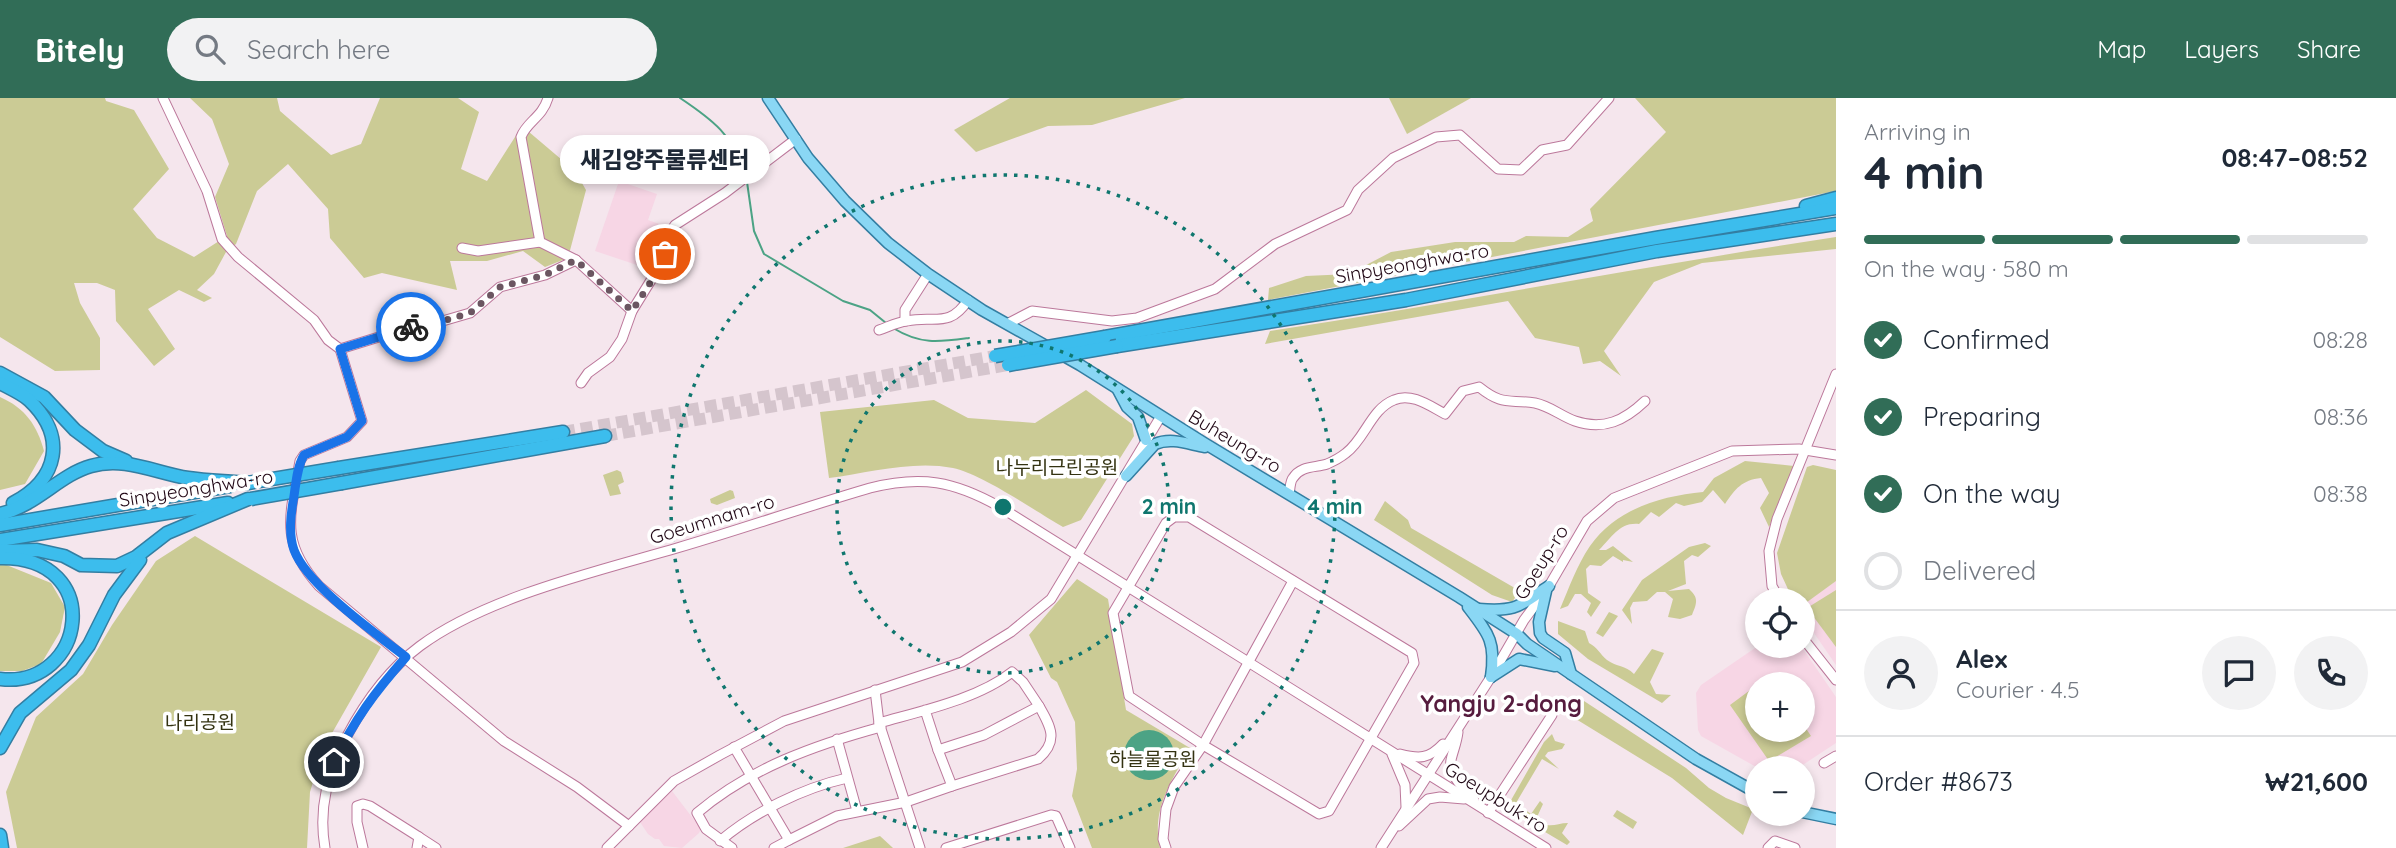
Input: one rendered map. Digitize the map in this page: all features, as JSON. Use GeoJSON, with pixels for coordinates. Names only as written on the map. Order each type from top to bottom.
{"type":"FeatureCollection","features":[{"type":"Feature","properties":{"kind":"highway"},"geometry":{"type":"LineString","coordinates":[[1715,229],[1836,198]]}},
{"type":"Feature","properties":{"kind":"highway","name":"Sinpyeonghwa-ro"},"geometry":{"type":"LineString","coordinates":[[995,356],[1836,208]]}},
{"type":"Feature","properties":{"kind":"highway","name":"Sinpyeonghwa-ro"},"geometry":{"type":"LineString","coordinates":[[1008,365],[1406,300],[1657,251],[1836,225]]}},
{"type":"Feature","properties":{"kind":"highway"},"geometry":{"type":"LineString","coordinates":[[0,373],[44,397],[75,430],[103,451],[135,466]]}},
{"type":"Feature","properties":{"kind":"highway"},"geometry":{"type":"LineString","coordinates":[[0,383],[28,399],[44,419],[54,450],[52,465],[43,481],[17,502],[0,511]]}},
{"type":"Feature","properties":{"kind":"highway","name":"Sinpyeonghwa-ro"},"geometry":{"type":"LineString","coordinates":[[0,525],[563,432]]}},
{"type":"Feature","properties":{"kind":"highway","name":"Sinpyeonghwa-ro"},"geometry":{"type":"LineString","coordinates":[[0,540],[605,436]]}},
{"type":"Feature","properties":{"kind":"highway"},"geometry":{"type":"LineString","coordinates":[[0,511],[29,503],[72,474],[92,466],[124,463],[186,478],[248,483]]}},
{"type":"Feature","properties":{"kind":"highway"},"geometry":{"type":"LineString","coordinates":[[0,551],[37,550],[64,556],[81,565],[117,566],[127,563],[161,538],[196,520],[249,499]]}},
{"type":"Feature","properties":{"kind":"highway"},"geometry":{"type":"LineString","coordinates":[[0,748],[20,713],[71,670],[89,645],[114,595],[131,569],[161,538]]}},
{"type":"Feature","properties":{"kind":"highway"},"geometry":{"type":"LineString","coordinates":[[0,558],[13,558],[35,564],[56,574],[72,600],[74,618],[67,641],[55,662],[40,673],[18,681],[0,679]]}},
{"type":"Feature","properties":{"kind":"highway"},"geometry":{"type":"LineString","coordinates":[[0,835],[2,848]]}},
{"type":"Feature","properties":{"kind":"main road","name":"Buheung-ro"},"geometry":{"type":"LineString","coordinates":[[768,98],[808,158],[860,216],[928,274],[1459,597],[1517,634],[1696,759],[1745,786]]}},
{"type":"Feature","properties":{"kind":"main road"},"geometry":{"type":"LineString","coordinates":[[1117,387],[1127,407],[1138,417],[1146,440]]}},
{"type":"Feature","properties":{"kind":"main road"},"geometry":{"type":"LineString","coordinates":[[1126,477],[1155,443],[1160,441],[1173,440],[1213,448]]}},
{"type":"Feature","properties":{"kind":"main road"},"geometry":{"type":"LineString","coordinates":[[1477,609],[1522,607],[1548,588]]}},
{"type":"Feature","properties":{"kind":"main road"},"geometry":{"type":"LineString","coordinates":[[1491,677],[1519,659],[1566,670],[1565,653],[1540,633],[1539,622],[1548,588]]}},
{"type":"Feature","properties":{"kind":"main road"},"geometry":{"type":"LineString","coordinates":[[1459,597],[1489,634],[1493,664],[1491,677]]}},
{"type":"Feature","properties":{"kind":"main road"},"geometry":{"type":"LineString","coordinates":[[1815,815],[1836,819]]}},
{"type":"Feature","properties":{"kind":"street"},"geometry":{"type":"LineString","coordinates":[[163,98],[206,191],[222,239],[238,257],[314,320],[328,340],[340,349],[362,421],[347,437],[304,455],[300,461],[290,532],[294,550],[304,569],[319,586],[504,741],[577,787],[629,825]]}},
{"type":"Feature","properties":{"kind":"street"},"geometry":{"type":"LineString","coordinates":[[540,242],[521,136],[542,113],[548,98]]}},
{"type":"Feature","properties":{"kind":"street"},"geometry":{"type":"LineString","coordinates":[[1007,324],[1032,312],[1112,321],[1137,318],[1215,289],[1275,244],[1347,210],[1358,191],[1393,158],[1436,137],[1460,135],[1498,169],[1521,170],[1542,150],[1567,145],[1609,98]]}},
{"type":"Feature","properties":{"kind":"street"},"geometry":{"type":"LineString","coordinates":[[581,383],[588,373],[604,362],[616,348],[632,311],[661,264],[670,233],[675,226],[796,139]]}},
{"type":"Feature","properties":{"kind":"street"},"geometry":{"type":"LineString","coordinates":[[462,248],[475,251],[540,242],[576,260],[632,311]]}},
{"type":"Feature","properties":{"kind":"street"},"geometry":{"type":"LineString","coordinates":[[340,349],[470,313],[500,287],[545,275],[576,260]]}},
{"type":"Feature","properties":{"kind":"street"},"geometry":{"type":"LineString","coordinates":[[905,321],[905,310],[928,274]]}},
{"type":"Feature","properties":{"kind":"street"},"geometry":{"type":"LineString","coordinates":[[879,330],[905,321],[945,319],[959,313],[968,300]]}},
{"type":"Feature","properties":{"kind":"street"},"geometry":{"type":"LineString","coordinates":[[1773,588],[1769,551],[1777,519],[1836,374]]}},
{"type":"Feature","properties":{"kind":"street"},"geometry":{"type":"LineString","coordinates":[[1289,494],[1293,478],[1306,467],[1326,464],[1354,447],[1375,415],[1393,400],[1406,398],[1421,401],[1445,414],[1463,391],[1479,387],[1495,400],[1536,403],[1576,421],[1607,424],[1628,417],[1645,401]]}},
{"type":"Feature","properties":{"kind":"street"},"geometry":{"type":"LineString","coordinates":[[607,848],[674,780],[734,747],[785,720],[962,662],[1011,632],[1051,599],[1161,415]]}},
{"type":"Feature","properties":{"kind":"street","name":"Goeup-ro"},"geometry":{"type":"LineString","coordinates":[[1381,848],[1548,588],[1587,522],[1614,498],[1732,451],[1806,450],[1836,455]]}},
{"type":"Feature","properties":{"kind":"street","name":"Goeumnam-ro"},"geometry":{"type":"LineString","coordinates":[[325,848],[322,807],[334,762],[358,716],[377,689],[406,657],[430,639],[457,624],[550,586],[895,482],[937,482],[973,492],[1369,739]]}},
{"type":"Feature","properties":{"kind":"street"},"geometry":{"type":"LineString","coordinates":[[1174,517],[1189,517],[1412,653],[1414,663],[1329,811],[1319,814],[1203,745],[1129,696],[1113,612],[1127,587],[1166,523],[1174,517]]}},
{"type":"Feature","properties":{"kind":"street"},"geometry":{"type":"LineString","coordinates":[[1166,848],[1163,839],[1166,809],[1174,787],[1203,745],[1293,581]]}},
{"type":"Feature","properties":{"kind":"street"},"geometry":{"type":"LineString","coordinates":[[1815,653],[1836,680]]}},
{"type":"Feature","properties":{"kind":"street"},"geometry":{"type":"LineString","coordinates":[[732,848],[706,830],[697,813],[715,798],[752,776],[809,748],[977,692],[1012,672],[1023,682],[1049,723],[1051,734],[1047,752],[1038,759],[906,802],[880,809],[857,811],[827,821],[774,848]]}},
{"type":"Feature","properties":{"kind":"street"},"geometry":{"type":"LineString","coordinates":[[875,690],[880,725],[920,848]]}},
{"type":"Feature","properties":{"kind":"street"},"geometry":{"type":"LineString","coordinates":[[938,750],[984,734],[1039,706]]}},
{"type":"Feature","properties":{"kind":"street"},"geometry":{"type":"LineString","coordinates":[[925,710],[952,786]]}},
{"type":"Feature","properties":{"kind":"street"},"geometry":{"type":"LineString","coordinates":[[1488,813],[1552,715]]}},
{"type":"Feature","properties":{"kind":"street"},"geometry":{"type":"LineString","coordinates":[[1391,752],[1426,758],[1436,751],[1461,723]]}},
{"type":"Feature","properties":{"kind":"street"},"geometry":{"type":"LineString","coordinates":[[1461,723],[1450,763],[1453,774],[1479,807]]}},
{"type":"Feature","properties":{"kind":"street"},"geometry":{"type":"LineString","coordinates":[[837,739],[857,811]]}},
{"type":"Feature","properties":{"kind":"street"},"geometry":{"type":"LineString","coordinates":[[1369,739],[1427,775]]}},
{"type":"Feature","properties":{"kind":"street"},"geometry":{"type":"LineString","coordinates":[[734,747],[789,840]]}},
{"type":"Feature","properties":{"kind":"street"},"geometry":{"type":"LineString","coordinates":[[1391,752],[1405,785],[1406,809]]}},
{"type":"Feature","properties":{"kind":"street"},"geometry":{"type":"LineString","coordinates":[[1824,763],[1836,755]]}},
{"type":"Feature","properties":{"kind":"street","name":"Goeupbuk-ro"},"geometry":{"type":"LineString","coordinates":[[1427,775],[1546,848]]}},
{"type":"Feature","properties":{"kind":"street"},"geometry":{"type":"LineString","coordinates":[[720,841],[746,820],[822,784],[847,778]]}},
{"type":"Feature","properties":{"kind":"street"},"geometry":{"type":"LineString","coordinates":[[1394,828],[1402,825],[1418,806],[1428,799],[1440,796],[1466,799]]}},
{"type":"Feature","properties":{"kind":"street"},"geometry":{"type":"LineString","coordinates":[[363,848],[357,822],[357,806],[363,804],[436,848]]}},
{"type":"Feature","properties":{"kind":"street"},"geometry":{"type":"LineString","coordinates":[[948,848],[1051,815],[1056,816],[1070,848]]}},
{"type":"Feature","properties":{"kind":"street"},"geometry":{"type":"LineString","coordinates":[[417,848],[419,837]]}},
{"type":"Feature","properties":{"kind":"street"},"geometry":{"type":"LineString","coordinates":[[1768,848],[1775,841],[1795,848]]}},
{"type":"Feature","properties":{"kind":"shaded area"},"geometry":{"type":"Polygon","coordinates":[[[619,181],[657,194],[648,220],[668,227],[663,243],[655,241],[646,268],[595,251],[619,181]]]}},
{"type":"Feature","properties":{"kind":"shaded area"},"geometry":{"type":"Polygon","coordinates":[[[1836,581],[1836,665],[1815,634],[1815,596],[1836,581]]]}},
{"type":"Feature","properties":{"kind":"shaded area"},"geometry":{"type":"Polygon","coordinates":[[[1745,655],[1745,658],[1809,658],[1836,697],[1836,743],[1815,757],[1745,756],[1745,761],[1701,736],[1698,730],[1696,693],[1701,685],[1745,655]]]}},
{"type":"Feature","properties":{"kind":"shaded area"},"geometry":{"type":"Polygon","coordinates":[[[1149,730],[1167,737],[1174,755],[1167,773],[1149,780],[1131,773],[1124,755],[1131,737],[1149,730]]]}},
{"type":"Feature","properties":{"kind":"shaded area"},"geometry":{"type":"Polygon","coordinates":[[[672,791],[701,829],[682,848],[664,846],[659,839],[648,834],[640,822],[672,791]]]}},
{"type":"Feature","properties":{"kind":"green space"},"geometry":{"type":"Polygon","coordinates":[[[0,98],[105,98],[106,101],[134,110],[169,169],[133,209],[157,238],[194,257],[227,236],[215,197],[229,164],[212,119],[190,98],[277,98],[280,111],[331,155],[361,144],[380,98],[458,98],[479,112],[461,169],[487,181],[522,126],[575,171],[586,190],[568,258],[545,267],[523,251],[487,261],[450,261],[457,290],[382,273],[364,278],[330,238],[328,209],[288,164],[257,191],[236,244],[226,252],[214,274],[197,290],[212,298],[204,302],[179,290],[148,309],[175,349],[154,366],[116,321],[115,290],[97,283],[74,283],[80,303],[100,338],[100,370],[55,371],[0,337],[0,98]]]}},
{"type":"Feature","properties":{"kind":"green space"},"geometry":{"type":"Polygon","coordinates":[[[1010,98],[1185,98],[1092,125],[1048,126],[976,152],[954,130],[1010,98]]]}},
{"type":"Feature","properties":{"kind":"green space"},"geometry":{"type":"Polygon","coordinates":[[[1389,98],[1471,98],[1407,134],[1389,98]]]}},
{"type":"Feature","properties":{"kind":"green space"},"geometry":{"type":"Polygon","coordinates":[[[1635,98],[1836,98],[1836,191],[1268,300],[1269,288],[1306,276],[1349,274],[1391,252],[1455,242],[1514,242],[1526,236],[1568,237],[1593,221],[1590,209],[1666,132],[1635,98]]]}},
{"type":"Feature","properties":{"kind":"green space"},"geometry":{"type":"Polygon","coordinates":[[[1836,237],[1836,249],[1702,263],[1654,282],[1604,351],[1621,376],[1600,361],[1583,364],[1579,347],[1535,338],[1508,301],[1265,344],[1270,331],[1836,237]]]}},
{"type":"Feature","properties":{"kind":"green space","name":"나누리근린공원"},"geometry":{"type":"Polygon","coordinates":[[[1086,390],[1132,424],[1134,436],[1081,520],[1063,527],[993,485],[953,468],[906,466],[829,478],[820,412],[934,400],[968,418],[1035,423],[1086,390]]]}},
{"type":"Feature","properties":{"kind":"green space"},"geometry":{"type":"Polygon","coordinates":[[[0,397],[29,418],[44,451],[25,484],[0,490],[0,397]]]}},
{"type":"Feature","properties":{"kind":"green space"},"geometry":{"type":"Polygon","coordinates":[[[1745,461],[1794,466],[1769,527],[1760,508],[1769,493],[1761,478],[1740,486],[1725,504],[1713,490],[1702,502],[1684,506],[1676,503],[1659,517],[1651,512],[1639,524],[1621,528],[1599,550],[1613,546],[1633,562],[1623,562],[1613,556],[1601,566],[1590,565],[1586,569],[1588,593],[1601,602],[1591,617],[1587,612],[1591,603],[1581,594],[1575,594],[1568,606],[1560,609],[1585,553],[1613,523],[1656,501],[1703,492],[1714,478],[1745,461]]]}},
{"type":"Feature","properties":{"kind":"green space"},"geometry":{"type":"Polygon","coordinates":[[[1813,465],[1836,470],[1836,581],[1815,596],[1815,588],[1787,588],[1781,574],[1777,553],[1807,467],[1813,465]]]}},
{"type":"Feature","properties":{"kind":"green space"},"geometry":{"type":"Polygon","coordinates":[[[617,470],[621,472],[624,482],[618,485],[621,494],[610,496],[603,475],[617,470]]]}},
{"type":"Feature","properties":{"kind":"green space"},"geometry":{"type":"Polygon","coordinates":[[[730,490],[735,498],[717,505],[711,503],[710,499],[730,490]]]}},
{"type":"Feature","properties":{"kind":"green space"},"geometry":{"type":"Polygon","coordinates":[[[1385,501],[1408,520],[1411,528],[1520,591],[1512,602],[1492,595],[1374,520],[1385,501]]]}},
{"type":"Feature","properties":{"kind":"green space","name":"나리공원"},"geometry":{"type":"Polygon","coordinates":[[[195,536],[381,647],[323,749],[310,792],[307,848],[17,848],[6,792],[36,717],[83,674],[112,625],[156,561],[195,536]]]}},
{"type":"Feature","properties":{"kind":"green space"},"geometry":{"type":"Polygon","coordinates":[[[1705,543],[1711,546],[1698,557],[1692,555],[1684,561],[1686,584],[1668,591],[1689,589],[1696,601],[1692,615],[1680,619],[1668,617],[1673,599],[1665,592],[1657,592],[1647,601],[1633,602],[1630,608],[1632,624],[1622,610],[1642,580],[1689,547],[1705,543]]]}},
{"type":"Feature","properties":{"kind":"green space"},"geometry":{"type":"Polygon","coordinates":[[[0,564],[51,583],[65,607],[60,632],[41,664],[22,671],[0,671],[0,564]]]}},
{"type":"Feature","properties":{"kind":"green space","name":"하늘물공원"},"geometry":{"type":"Polygon","coordinates":[[[1077,579],[1108,599],[1126,710],[1190,748],[1170,783],[1161,808],[1158,820],[1160,848],[1092,848],[1072,796],[1077,769],[1075,722],[1057,682],[1051,678],[1029,635],[1077,579]]]}},
{"type":"Feature","properties":{"kind":"green space"},"geometry":{"type":"Polygon","coordinates":[[[1836,590],[1836,647],[1815,619],[1815,603],[1836,590]]]}},
{"type":"Feature","properties":{"kind":"green space"},"geometry":{"type":"Polygon","coordinates":[[[1609,612],[1618,616],[1603,637],[1596,633],[1609,612]]]}},
{"type":"Feature","properties":{"kind":"green space"},"geometry":{"type":"Polygon","coordinates":[[[1558,621],[1585,631],[1589,643],[1607,660],[1634,674],[1652,649],[1664,653],[1650,682],[1656,694],[1671,695],[1662,703],[1588,659],[1558,634],[1558,621]]]}},
{"type":"Feature","properties":{"kind":"green space"},"geometry":{"type":"Polygon","coordinates":[[[1745,694],[1745,727],[1730,705],[1745,694]]]}},
{"type":"Feature","properties":{"kind":"green space"},"geometry":{"type":"Polygon","coordinates":[[[1584,701],[1686,768],[1709,788],[1745,806],[1746,826],[1743,835],[1672,778],[1571,716],[1584,701]]]}},
{"type":"Feature","properties":{"kind":"green space"},"geometry":{"type":"Polygon","coordinates":[[[1552,734],[1555,741],[1565,744],[1562,749],[1548,752],[1545,756],[1559,769],[1542,759],[1516,803],[1531,814],[1540,801],[1543,804],[1537,817],[1544,824],[1568,823],[1562,833],[1570,842],[1567,845],[1506,809],[1544,742],[1552,734]]]}},
{"type":"Feature","properties":{"kind":"green space"},"geometry":{"type":"Polygon","coordinates":[[[1756,742],[1801,742],[1777,756],[1766,756],[1756,742]]]}},
{"type":"Feature","properties":{"kind":"green space"},"geometry":{"type":"Polygon","coordinates":[[[1617,810],[1637,822],[1633,829],[1613,816],[1617,810]]]}},
{"type":"Feature","properties":{"kind":"green space"},"geometry":{"type":"Polygon","coordinates":[[[880,836],[893,848],[843,848],[880,836]]]}},
{"type":"Feature","properties":{"kind":"waterway"},"geometry":{"type":"LineString","coordinates":[[680,98],[702,113],[728,139],[745,174]]}},
{"type":"Feature","properties":{"kind":"waterway"},"geometry":{"type":"LineString","coordinates":[[747,182],[754,231],[764,254],[843,301],[870,310],[886,323]]}},
{"type":"Feature","properties":{"kind":"waterway"},"geometry":{"type":"LineString","coordinates":[[893,328],[921,340],[948,341],[969,338]]}},
{"type":"Feature","properties":{"kind":"tunnel"},"geometry":{"type":"LineString","coordinates":[[563,432],[995,356]]}},
{"type":"Feature","properties":{"kind":"tunnel"},"geometry":{"type":"LineString","coordinates":[[605,436],[1008,365]]}},
{"type":"Feature","properties":{"kind":"way so far"},"geometry":{"type":"LineString","coordinates":[[411,327],[422,327],[470,313],[500,287],[545,275],[576,260],[632,311],[656,274],[665,254]]}},
{"type":"Feature","properties":{"kind":"place","name":"새김양주물류센터"},"geometry":{"type":"Point","coordinates":[665,254]}},
{"type":"Feature","properties":{"kind":"district","name":"Yangju 2-dong"},"geometry":{"type":"Point","coordinates":[1501,703]}},
{"type":"Feature","properties":{"kind":"route"},"geometry":{"type":"LineString","coordinates":[[334,762],[358,716],[377,689],[406,657],[319,586],[304,569],[294,550],[290,532],[292,503],[300,461],[304,455],[347,437],[362,421],[340,349],[411,327]]}}]}
